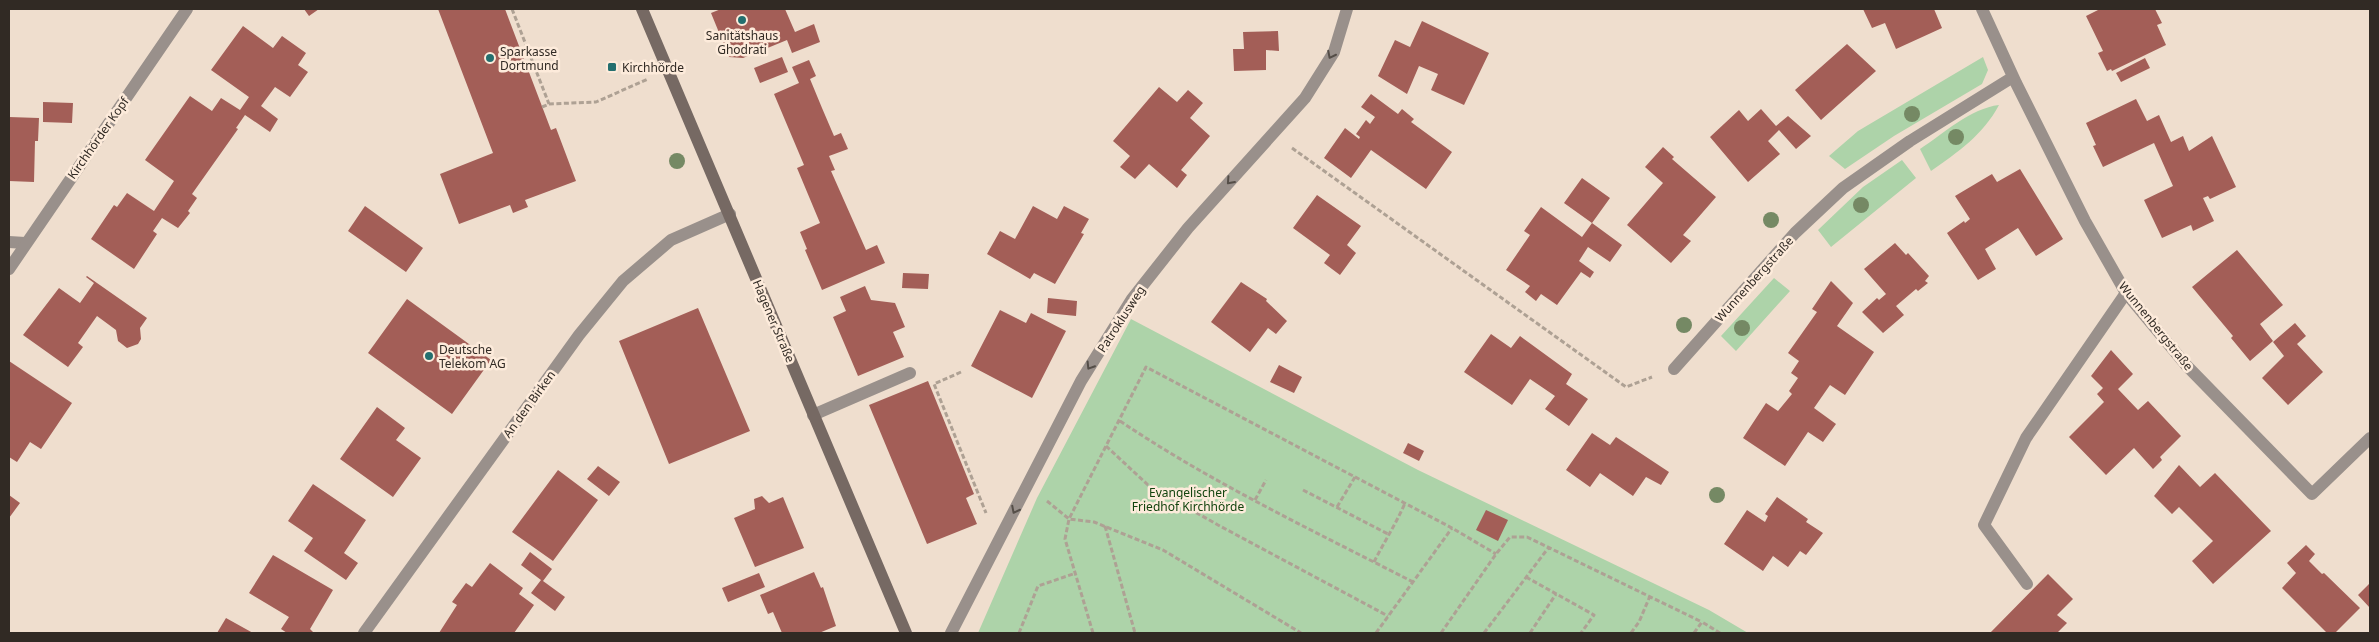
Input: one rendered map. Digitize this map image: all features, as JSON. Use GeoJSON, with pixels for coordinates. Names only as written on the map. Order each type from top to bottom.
{"type":"FeatureCollection","features":[{"type":"Feature","properties":{"kind":"main road","name":"Hagener Straße"},"geometry":{"type":"LineString","coordinates":[[642,9],[906,633]]}},
{"type":"Feature","properties":{"kind":"street","name":"Kirchhörder Kopf"},"geometry":{"type":"LineString","coordinates":[[9,269],[187,9]]}},
{"type":"Feature","properties":{"kind":"street","name":"Patroklusweg"},"geometry":{"type":"LineString","coordinates":[[951,633],[1081,381],[1132,298],[1188,228],[1305,98],[1334,52],[1347,9]]}},
{"type":"Feature","properties":{"kind":"street","name":"Wunnenbergstraße"},"geometry":{"type":"LineString","coordinates":[[1982,9],[2085,221],[2126,293],[2186,365],[2312,494],[2370,438]]}},
{"type":"Feature","properties":{"kind":"street","name":"Wunnenbergstraße"},"geometry":{"type":"LineString","coordinates":[[1674,369],[1795,233],[1843,188],[1910,141],[2013,76]]}},
{"type":"Feature","properties":{"kind":"street","name":"An den Birken"},"geometry":{"type":"LineString","coordinates":[[364,633],[579,335],[623,281],[671,240],[730,214]]}},
{"type":"Feature","properties":{"kind":"street"},"geometry":{"type":"LineString","coordinates":[[9,242],[25,243]]}},
{"type":"Feature","properties":{"kind":"street"},"geometry":{"type":"LineString","coordinates":[[2027,584],[1984,525],[2026,438],[2126,293]]}},
{"type":"Feature","properties":{"kind":"street"},"geometry":{"type":"LineString","coordinates":[[813,415],[910,373]]}},
{"type":"Feature","properties":{"kind":"path"},"geometry":{"type":"LineString","coordinates":[[512,9],[549,104]]}},
{"type":"Feature","properties":{"kind":"path"},"geometry":{"type":"LineString","coordinates":[[542,107],[549,104],[596,102],[669,70]]}},
{"type":"Feature","properties":{"kind":"path"},"geometry":{"type":"LineString","coordinates":[[1305,157],[1626,387]]}},
{"type":"Feature","properties":{"kind":"path"},"geometry":{"type":"LineString","coordinates":[[1093,633],[1065,539],[1069,519],[1146,367],[1406,503],[1496,554]]}},
{"type":"Feature","properties":{"kind":"path"},"geometry":{"type":"LineString","coordinates":[[961,372],[934,384],[998,544]]}},
{"type":"Feature","properties":{"kind":"path"},"geometry":{"type":"LineString","coordinates":[[1120,421],[1154,444],[1255,500],[1413,582]]}},
{"type":"Feature","properties":{"kind":"path"},"geometry":{"type":"LineString","coordinates":[[1106,446],[1148,485],[1218,525],[1388,616]]}},
{"type":"Feature","properties":{"kind":"path"},"geometry":{"type":"LineString","coordinates":[[1336,507],[1355,477]]}},
{"type":"Feature","properties":{"kind":"path"},"geometry":{"type":"LineString","coordinates":[[1255,500],[1266,480]]}},
{"type":"Feature","properties":{"kind":"path"},"geometry":{"type":"LineString","coordinates":[[1028,485],[1069,519],[1094,522],[1164,550],[1301,633]]}},
{"type":"Feature","properties":{"kind":"path"},"geometry":{"type":"LineString","coordinates":[[1303,490],[1388,534]]}},
{"type":"Feature","properties":{"kind":"path"},"geometry":{"type":"LineString","coordinates":[[1374,562],[1406,503]]}},
{"type":"Feature","properties":{"kind":"path"},"geometry":{"type":"LineString","coordinates":[[1105,526],[1135,633]]}},
{"type":"Feature","properties":{"kind":"path"},"geometry":{"type":"LineString","coordinates":[[1376,633],[1452,528]]}},
{"type":"Feature","properties":{"kind":"path"},"geometry":{"type":"LineString","coordinates":[[1442,633],[1496,554],[1510,537],[1527,537],[1549,547],[1702,622],[1720,633]]}},
{"type":"Feature","properties":{"kind":"path"},"geometry":{"type":"LineString","coordinates":[[1484,633],[1549,547]]}},
{"type":"Feature","properties":{"kind":"path"},"geometry":{"type":"LineString","coordinates":[[1019,633],[1038,586],[1076,573]]}},
{"type":"Feature","properties":{"kind":"path"},"geometry":{"type":"LineString","coordinates":[[1526,578],[1594,615],[1581,633]]}},
{"type":"Feature","properties":{"kind":"path"},"geometry":{"type":"LineString","coordinates":[[1530,633],[1556,594]]}},
{"type":"Feature","properties":{"kind":"path"},"geometry":{"type":"LineString","coordinates":[[1631,633],[1639,622],[1650,596]]}},
{"type":"Feature","properties":{"kind":"path"},"geometry":{"type":"LineString","coordinates":[[1694,633],[1702,622]]}},
{"type":"Feature","properties":{"kind":"green space"},"geometry":{"type":"Polygon","coordinates":[[[1983,57],[1988,70],[1982,84],[1894,136],[1845,169],[1829,156],[1858,131],[1983,57]]]}},
{"type":"Feature","properties":{"kind":"green space"},"geometry":{"type":"Polygon","coordinates":[[[1999,105],[1993,116],[1978,134],[1931,171],[1920,149],[1968,116],[1999,105]]]}},
{"type":"Feature","properties":{"kind":"green space"},"geometry":{"type":"Polygon","coordinates":[[[1902,160],[1916,178],[1831,247],[1818,230],[1863,187],[1902,160]]]}},
{"type":"Feature","properties":{"kind":"green space"},"geometry":{"type":"Polygon","coordinates":[[[1774,278],[1790,291],[1736,351],[1721,336],[1774,278]]]}},
{"type":"Feature","properties":{"kind":"green space","name":"Evangelischer Friedhof Kirchhörde"},"geometry":{"type":"Polygon","coordinates":[[[1131,319],[1418,470],[1709,610],[1748,633],[978,633],[1037,498],[1131,319]]]}},
{"type":"Feature","properties":{"kind":"building"},"geometry":{"type":"Polygon","coordinates":[[[304,9],[319,9],[309,16],[304,9]]]}},
{"type":"Feature","properties":{"kind":"building"},"geometry":{"type":"Polygon","coordinates":[[[438,9],[505,9],[551,130],[556,128],[576,181],[525,200],[528,207],[513,213],[510,205],[459,224],[440,174],[493,153],[438,9]]]}},
{"type":"Feature","properties":{"kind":"building"},"geometry":{"type":"Polygon","coordinates":[[[721,9],[785,9],[795,32],[814,24],[820,42],[792,53],[787,40],[743,58],[729,57],[711,13],[721,9]]]}},
{"type":"Feature","properties":{"kind":"building"},"geometry":{"type":"Polygon","coordinates":[[[1863,9],[1934,9],[1942,28],[1896,49],[1885,23],[1872,28],[1863,9]]]}},
{"type":"Feature","properties":{"kind":"building"},"geometry":{"type":"Polygon","coordinates":[[[2100,9],[2155,9],[2162,23],[2157,25],[2166,45],[2112,71],[2111,69],[2107,71],[2098,53],[2103,51],[2086,16],[2100,9]]]}},
{"type":"Feature","properties":{"kind":"building"},"geometry":{"type":"Polygon","coordinates":[[[1422,21],[1489,53],[1464,105],[1431,90],[1438,74],[1419,66],[1407,94],[1378,76],[1395,40],[1410,47],[1422,21]]]}},
{"type":"Feature","properties":{"kind":"building"},"geometry":{"type":"Polygon","coordinates":[[[243,26],[273,48],[282,36],[306,53],[298,65],[308,72],[290,97],[275,87],[261,106],[278,119],[270,132],[245,115],[236,128],[238,129],[192,194],[197,198],[188,211],[190,213],[178,228],[162,218],[153,231],[157,234],[134,269],[91,239],[114,205],[117,207],[127,193],[154,211],[174,181],[145,160],[190,96],[212,111],[221,98],[240,110],[249,97],[211,70],[243,26]]]}},
{"type":"Feature","properties":{"kind":"building"},"geometry":{"type":"Polygon","coordinates":[[[1278,31],[1279,51],[1266,50],[1266,70],[1234,71],[1233,49],[1244,49],[1243,32],[1278,31]]]}},
{"type":"Feature","properties":{"kind":"building"},"geometry":{"type":"Polygon","coordinates":[[[1847,44],[1876,71],[1821,120],[1795,90],[1847,44]]]}},
{"type":"Feature","properties":{"kind":"building"},"geometry":{"type":"Polygon","coordinates":[[[782,57],[788,72],[760,83],[754,68],[782,57]]]}},
{"type":"Feature","properties":{"kind":"building"},"geometry":{"type":"Polygon","coordinates":[[[2145,58],[2150,68],[2121,82],[2116,73],[2145,58]]]}},
{"type":"Feature","properties":{"kind":"building"},"geometry":{"type":"Polygon","coordinates":[[[809,60],[816,76],[810,79],[834,136],[841,133],[848,149],[829,156],[835,170],[831,171],[866,250],[877,245],[885,263],[822,290],[805,250],[807,249],[800,232],[820,223],[797,168],[804,165],[774,94],[799,83],[792,67],[809,60]]]}},
{"type":"Feature","properties":{"kind":"building"},"geometry":{"type":"Polygon","coordinates":[[[1159,87],[1177,102],[1188,90],[1203,103],[1190,118],[1210,136],[1181,170],[1187,175],[1177,188],[1149,164],[1135,179],[1120,167],[1130,156],[1113,141],[1159,87]]]}},
{"type":"Feature","properties":{"kind":"building"},"geometry":{"type":"Polygon","coordinates":[[[1371,94],[1398,114],[1402,109],[1414,119],[1411,122],[1452,152],[1426,189],[1371,150],[1351,178],[1324,158],[1345,128],[1359,139],[1360,137],[1356,134],[1366,120],[1370,124],[1375,117],[1361,107],[1371,94]]]}},
{"type":"Feature","properties":{"kind":"building"},"geometry":{"type":"Polygon","coordinates":[[[2136,99],[2147,121],[2159,115],[2171,142],[2183,136],[2189,151],[2212,136],[2236,187],[2210,199],[2208,196],[2203,198],[2214,221],[2193,231],[2191,225],[2162,238],[2144,200],[2173,186],[2154,143],[2103,167],[2093,146],[2096,145],[2086,123],[2136,99]]]}},
{"type":"Feature","properties":{"kind":"building"},"geometry":{"type":"Polygon","coordinates":[[[43,102],[73,103],[72,123],[43,122],[43,102]]]}},
{"type":"Feature","properties":{"kind":"building"},"geometry":{"type":"Polygon","coordinates":[[[1761,109],[1776,126],[1788,116],[1811,136],[1796,149],[1779,130],[1768,141],[1780,154],[1748,182],[1710,137],[1739,110],[1748,121],[1761,109]]]}},
{"type":"Feature","properties":{"kind":"building"},"geometry":{"type":"Polygon","coordinates":[[[9,117],[39,118],[38,141],[35,141],[34,182],[9,181],[9,117]]]}},
{"type":"Feature","properties":{"kind":"building"},"geometry":{"type":"Polygon","coordinates":[[[1663,147],[1674,157],[1672,159],[1716,197],[1683,235],[1691,241],[1671,263],[1627,225],[1663,183],[1645,167],[1663,147]]]}},
{"type":"Feature","properties":{"kind":"building"},"geometry":{"type":"Polygon","coordinates":[[[2020,169],[2063,239],[2036,256],[2018,228],[1985,249],[1996,269],[1978,280],[1947,233],[1970,219],[1955,196],[1992,174],[1997,182],[2020,169]]]}},
{"type":"Feature","properties":{"kind":"building"},"geometry":{"type":"Polygon","coordinates":[[[1582,178],[1610,198],[1592,223],[1564,203],[1582,178]]]}},
{"type":"Feature","properties":{"kind":"building"},"geometry":{"type":"Polygon","coordinates":[[[1317,195],[1361,226],[1347,245],[1356,253],[1340,275],[1324,263],[1330,255],[1293,228],[1317,195]]]}},
{"type":"Feature","properties":{"kind":"building"},"geometry":{"type":"Polygon","coordinates":[[[365,206],[423,248],[406,272],[348,231],[365,206]]]}},
{"type":"Feature","properties":{"kind":"building"},"geometry":{"type":"Polygon","coordinates":[[[1033,206],[1057,219],[1064,206],[1089,219],[1081,233],[1084,234],[1055,284],[1034,273],[1030,279],[987,254],[1000,231],[1015,239],[1033,206]]]}},
{"type":"Feature","properties":{"kind":"building"},"geometry":{"type":"Polygon","coordinates":[[[1541,207],[1582,237],[1592,223],[1622,245],[1610,262],[1588,247],[1579,261],[1594,272],[1590,278],[1581,272],[1557,305],[1541,294],[1536,301],[1525,292],[1530,286],[1506,270],[1530,235],[1524,231],[1541,207]]]}},
{"type":"Feature","properties":{"kind":"building"},"geometry":{"type":"Polygon","coordinates":[[[1895,243],[1906,255],[1908,253],[1929,276],[1925,281],[1928,283],[1918,291],[1916,289],[1896,306],[1904,315],[1883,333],[1862,312],[1877,298],[1879,300],[1886,294],[1864,269],[1895,243]]]}},
{"type":"Feature","properties":{"kind":"building"},"geometry":{"type":"Polygon","coordinates":[[[2237,250],[2283,305],[2260,324],[2273,341],[2250,361],[2231,338],[2233,336],[2192,287],[2237,250]]]}},
{"type":"Feature","properties":{"kind":"building"},"geometry":{"type":"Polygon","coordinates":[[[903,273],[929,274],[928,289],[902,288],[903,273]]]}},
{"type":"Feature","properties":{"kind":"building"},"geometry":{"type":"Polygon","coordinates":[[[87,276],[147,318],[140,328],[141,339],[138,344],[127,348],[118,341],[116,330],[97,316],[78,343],[83,347],[68,367],[23,335],[59,288],[80,303],[94,283],[87,276]]]}},
{"type":"Feature","properties":{"kind":"building"},"geometry":{"type":"Polygon","coordinates":[[[1831,281],[1853,303],[1837,326],[1874,352],[1845,395],[1830,385],[1814,408],[1836,424],[1823,442],[1808,432],[1785,466],[1743,438],[1766,403],[1778,411],[1792,394],[1789,391],[1798,378],[1791,373],[1799,361],[1788,353],[1817,312],[1812,309],[1831,281]]]}},
{"type":"Feature","properties":{"kind":"building"},"geometry":{"type":"Polygon","coordinates":[[[1241,282],[1267,299],[1266,301],[1287,321],[1276,334],[1268,328],[1250,352],[1211,322],[1241,282]]]}},
{"type":"Feature","properties":{"kind":"building"},"geometry":{"type":"Polygon","coordinates":[[[865,286],[871,300],[895,303],[905,327],[893,332],[904,357],[858,376],[833,317],[846,311],[840,297],[865,286]]]}},
{"type":"Feature","properties":{"kind":"building"},"geometry":{"type":"Polygon","coordinates":[[[1048,298],[1077,301],[1076,316],[1047,313],[1048,298]]]}},
{"type":"Feature","properties":{"kind":"building","name":"Deutsche Telekom AG"},"geometry":{"type":"Polygon","coordinates":[[[407,299],[491,360],[452,414],[368,353],[407,299]]]}},
{"type":"Feature","properties":{"kind":"building"},"geometry":{"type":"Polygon","coordinates":[[[698,308],[750,431],[669,464],[619,341],[698,308]]]}},
{"type":"Feature","properties":{"kind":"building"},"geometry":{"type":"Polygon","coordinates":[[[1000,310],[1026,323],[1031,313],[1066,331],[1032,398],[971,366],[1000,310]]]}},
{"type":"Feature","properties":{"kind":"building"},"geometry":{"type":"Polygon","coordinates":[[[2295,323],[2306,336],[2297,344],[2323,372],[2288,405],[2262,378],[2284,356],[2273,342],[2295,323]]]}},
{"type":"Feature","properties":{"kind":"building"},"geometry":{"type":"Polygon","coordinates":[[[1491,334],[1511,348],[1520,336],[1572,374],[1566,384],[1588,399],[1569,426],[1545,409],[1555,396],[1530,379],[1512,405],[1464,372],[1491,334]]]}},
{"type":"Feature","properties":{"kind":"building"},"geometry":{"type":"Polygon","coordinates":[[[2111,350],[2133,374],[2118,389],[2138,410],[2148,401],[2181,436],[2160,457],[2162,460],[2153,469],[2134,448],[2106,475],[2069,437],[2104,402],[2097,394],[2103,388],[2091,376],[2111,350]]]}},
{"type":"Feature","properties":{"kind":"building"},"geometry":{"type":"Polygon","coordinates":[[[9,361],[72,403],[41,449],[30,442],[17,462],[9,457],[9,361]]]}},
{"type":"Feature","properties":{"kind":"building"},"geometry":{"type":"Polygon","coordinates":[[[1279,365],[1302,377],[1294,393],[1270,382],[1279,365]]]}},
{"type":"Feature","properties":{"kind":"building"},"geometry":{"type":"Polygon","coordinates":[[[928,381],[974,494],[966,498],[977,524],[927,544],[869,405],[928,381]]]}},
{"type":"Feature","properties":{"kind":"building"},"geometry":{"type":"Polygon","coordinates":[[[377,407],[405,428],[396,440],[421,458],[393,497],[340,459],[377,407]]]}},
{"type":"Feature","properties":{"kind":"building"},"geometry":{"type":"Polygon","coordinates":[[[1592,433],[1610,445],[1616,437],[1669,472],[1661,485],[1646,477],[1633,496],[1600,473],[1590,487],[1566,470],[1592,433]]]}},
{"type":"Feature","properties":{"kind":"building"},"geometry":{"type":"Polygon","coordinates":[[[1408,443],[1424,451],[1419,461],[1403,453],[1408,443]]]}},
{"type":"Feature","properties":{"kind":"building"},"geometry":{"type":"Polygon","coordinates":[[[2179,465],[2200,487],[2215,473],[2271,531],[2213,584],[2192,561],[2213,541],[2179,507],[2172,514],[2154,496],[2179,465]]]}},
{"type":"Feature","properties":{"kind":"building"},"geometry":{"type":"Polygon","coordinates":[[[598,466],[620,482],[609,496],[587,479],[598,466]]]}},
{"type":"Feature","properties":{"kind":"building"},"geometry":{"type":"Polygon","coordinates":[[[558,470],[598,500],[553,561],[512,532],[558,470]]]}},
{"type":"Feature","properties":{"kind":"building"},"geometry":{"type":"Polygon","coordinates":[[[313,484],[366,520],[344,553],[358,563],[346,580],[304,551],[313,538],[288,521],[313,484]]]}},
{"type":"Feature","properties":{"kind":"building"},"geometry":{"type":"Polygon","coordinates":[[[9,495],[20,503],[9,518],[9,495]]]}},
{"type":"Feature","properties":{"kind":"building"},"geometry":{"type":"Polygon","coordinates":[[[762,496],[769,503],[783,497],[804,548],[755,567],[734,518],[755,509],[754,499],[762,496]]]}},
{"type":"Feature","properties":{"kind":"building"},"geometry":{"type":"Polygon","coordinates":[[[1777,497],[1808,519],[1806,522],[1823,533],[1806,555],[1800,551],[1788,567],[1773,556],[1763,571],[1724,544],[1747,510],[1765,522],[1768,516],[1765,514],[1777,497]]]}},
{"type":"Feature","properties":{"kind":"building"},"geometry":{"type":"Polygon","coordinates":[[[1486,510],[1508,520],[1498,541],[1476,530],[1486,510]]]}},
{"type":"Feature","properties":{"kind":"building"},"geometry":{"type":"Polygon","coordinates":[[[2306,545],[2315,554],[2309,561],[2360,608],[2335,633],[2327,633],[2282,588],[2296,573],[2287,563],[2306,545]]]}},
{"type":"Feature","properties":{"kind":"building"},"geometry":{"type":"Polygon","coordinates":[[[530,552],[552,569],[543,581],[565,597],[555,611],[531,593],[541,580],[521,565],[530,552]]]}},
{"type":"Feature","properties":{"kind":"building"},"geometry":{"type":"Polygon","coordinates":[[[273,555],[333,590],[310,629],[314,633],[287,633],[281,629],[289,617],[249,593],[273,555]]]}},
{"type":"Feature","properties":{"kind":"building"},"geometry":{"type":"Polygon","coordinates":[[[490,563],[523,588],[519,594],[534,605],[514,633],[439,633],[457,605],[452,602],[466,583],[472,587],[490,563]]]}},
{"type":"Feature","properties":{"kind":"building"},"geometry":{"type":"Polygon","coordinates":[[[814,572],[821,588],[823,587],[836,626],[819,633],[782,633],[773,612],[768,614],[760,595],[814,572]]]}},
{"type":"Feature","properties":{"kind":"building"},"geometry":{"type":"Polygon","coordinates":[[[759,573],[765,587],[728,602],[722,588],[759,573]]]}},
{"type":"Feature","properties":{"kind":"building"},"geometry":{"type":"Polygon","coordinates":[[[2048,574],[2073,599],[2057,615],[2067,623],[2057,633],[1990,633],[2048,574]]]}},
{"type":"Feature","properties":{"kind":"building"},"geometry":{"type":"Polygon","coordinates":[[[2369,584],[2370,586],[2370,608],[2358,595],[2369,584]]]}},
{"type":"Feature","properties":{"kind":"building"},"geometry":{"type":"Polygon","coordinates":[[[226,618],[253,633],[217,633],[226,618]]]}},
{"type":"Feature","properties":{"kind":"place","name":"Sanitätshaus Ghodrati"},"geometry":{"type":"Point","coordinates":[742,20]}},
{"type":"Feature","properties":{"kind":"place","name":"Sparkasse Dortmund"},"geometry":{"type":"Point","coordinates":[490,58]}},
{"type":"Feature","properties":{"kind":"place","name":"Kirchhörde"},"geometry":{"type":"Point","coordinates":[612,67]}},
{"type":"Feature","properties":{"kind":"place","name":"Deutsche Telekom AG"},"geometry":{"type":"Point","coordinates":[429,356]}}]}
